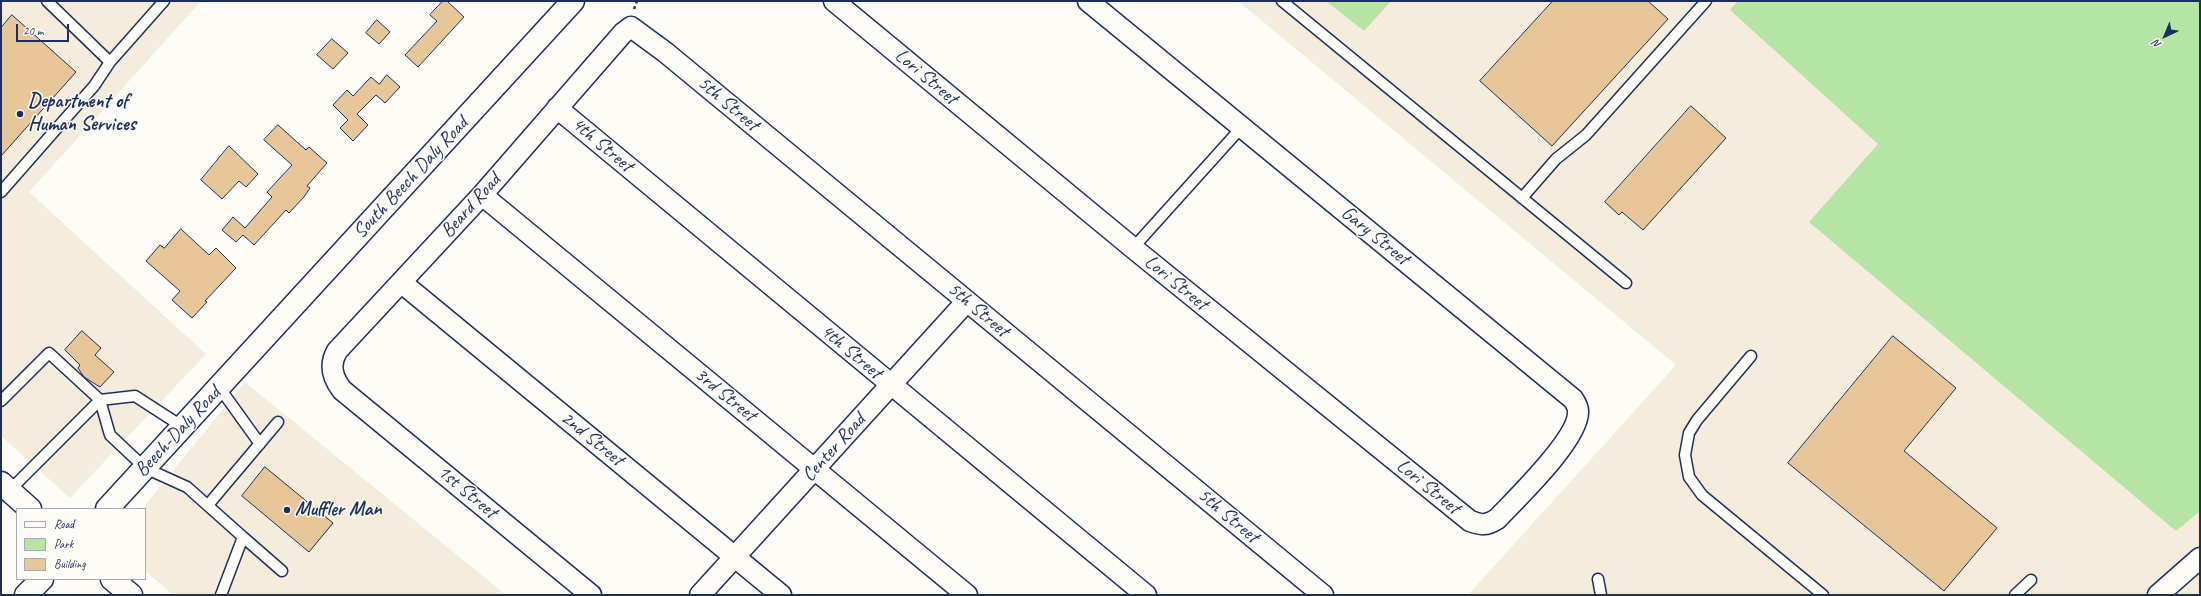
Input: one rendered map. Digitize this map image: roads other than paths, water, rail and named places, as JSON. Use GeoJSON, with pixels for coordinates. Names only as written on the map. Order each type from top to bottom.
{"type":"FeatureCollection","features":[{"type":"Feature","properties":{"kind":"street","name":"South Beech Daly Road"},"geometry":{"type":"LineString","coordinates":[[248,355],[573,1]]}},
{"type":"Feature","properties":{"kind":"street","name":"Lori Street"},"geometry":{"type":"LineString","coordinates":[[834,1],[1133,248],[1470,521],[1481,525],[1489,524],[1522,492]]}},
{"type":"Feature","properties":{"kind":"street","name":"Gary Street"},"geometry":{"type":"LineString","coordinates":[[1088,1],[1573,399],[1578,410],[1572,432],[1555,456],[1522,492]]}},
{"type":"Feature","properties":{"kind":"street","name":"Beard Road"},"geometry":{"type":"LineString","coordinates":[[342,390],[335,381],[332,370],[332,360],[337,351],[402,283],[482,195],[623,33],[632,18]]}},
{"type":"Feature","properties":{"kind":"street","name":"5th Street"},"geometry":{"type":"LineString","coordinates":[[632,18],[665,52],[1323,595]]}},
{"type":"Feature","properties":{"kind":"street","name":"4th Street"},"geometry":{"type":"LineString","coordinates":[[557,108],[1146,595]]}},
{"type":"Feature","properties":{"kind":"street","name":"3rd Street"},"geometry":{"type":"LineString","coordinates":[[482,195],[967,595]]}},
{"type":"Feature","properties":{"kind":"street","name":"2nd Street"},"geometry":{"type":"LineString","coordinates":[[402,283],[781,595]]}},
{"type":"Feature","properties":{"kind":"street","name":"Center Road"},"geometry":{"type":"LineString","coordinates":[[700,595],[967,301]]}},
{"type":"Feature","properties":{"kind":"street","name":"Beech-Daly Road"},"geometry":{"type":"LineString","coordinates":[[108,508],[248,355]]}},
{"type":"Feature","properties":{"kind":"street","name":"1st Street"},"geometry":{"type":"LineString","coordinates":[[342,390],[591,595]]}},
{"type":"Feature","properties":{"kind":"street"},"geometry":{"type":"LineString","coordinates":[[5,487],[29,508]]}},
{"type":"Feature","properties":{"kind":"street"},"geometry":{"type":"LineString","coordinates":[[2158,595],[2200,558]]}},
{"type":"Feature","properties":{"kind":"street"},"geometry":{"type":"LineString","coordinates":[[26,595],[41,580]]}},
{"type":"Feature","properties":{"kind":"street"},"geometry":{"type":"LineString","coordinates":[[113,580],[131,595]]}},
{"type":"Feature","properties":{"kind":"lane"},"geometry":{"type":"LineString","coordinates":[[47,1],[110,62]]}},
{"type":"Feature","properties":{"kind":"lane"},"geometry":{"type":"LineString","coordinates":[[1,192],[94,86],[110,62],[164,1]]}},
{"type":"Feature","properties":{"kind":"lane"},"geometry":{"type":"LineString","coordinates":[[1282,1],[1626,283]]}},
{"type":"Feature","properties":{"kind":"lane"},"geometry":{"type":"LineString","coordinates":[[1522,198],[1556,159],[1586,135],[1706,1]]}},
{"type":"Feature","properties":{"kind":"lane"},"geometry":{"type":"LineString","coordinates":[[1133,248],[1241,128]]}},
{"type":"Feature","properties":{"kind":"lane"},"geometry":{"type":"LineString","coordinates":[[1,401],[49,353],[100,400],[110,435],[145,468],[187,487],[282,571]]}},
{"type":"Feature","properties":{"kind":"lane"},"geometry":{"type":"LineString","coordinates":[[1752,356],[1697,420],[1689,433],[1686,455],[1689,476],[1702,495],[1822,595]]}},
{"type":"Feature","properties":{"kind":"lane"},"geometry":{"type":"LineString","coordinates":[[219,387],[260,444]]}},
{"type":"Feature","properties":{"kind":"lane"},"geometry":{"type":"LineString","coordinates":[[5,487],[100,400],[135,396],[182,427]]}},
{"type":"Feature","properties":{"kind":"lane"},"geometry":{"type":"LineString","coordinates":[[208,505],[278,422]]}},
{"type":"Feature","properties":{"kind":"lane"},"geometry":{"type":"LineString","coordinates":[[221,595],[243,537]]}},
{"type":"Feature","properties":{"kind":"lane"},"geometry":{"type":"LineString","coordinates":[[1598,579],[1601,595]]}},
{"type":"Feature","properties":{"kind":"lane"},"geometry":{"type":"LineString","coordinates":[[2014,595],[2031,580]]}},
{"type":"Feature","properties":{"kind":"place","name":"Department of Human Services"},"geometry":{"type":"Point","coordinates":[20,114]}},
{"type":"Feature","properties":{"kind":"place","name":"Muffler Man"},"geometry":{"type":"Point","coordinates":[287,510]}}]}
